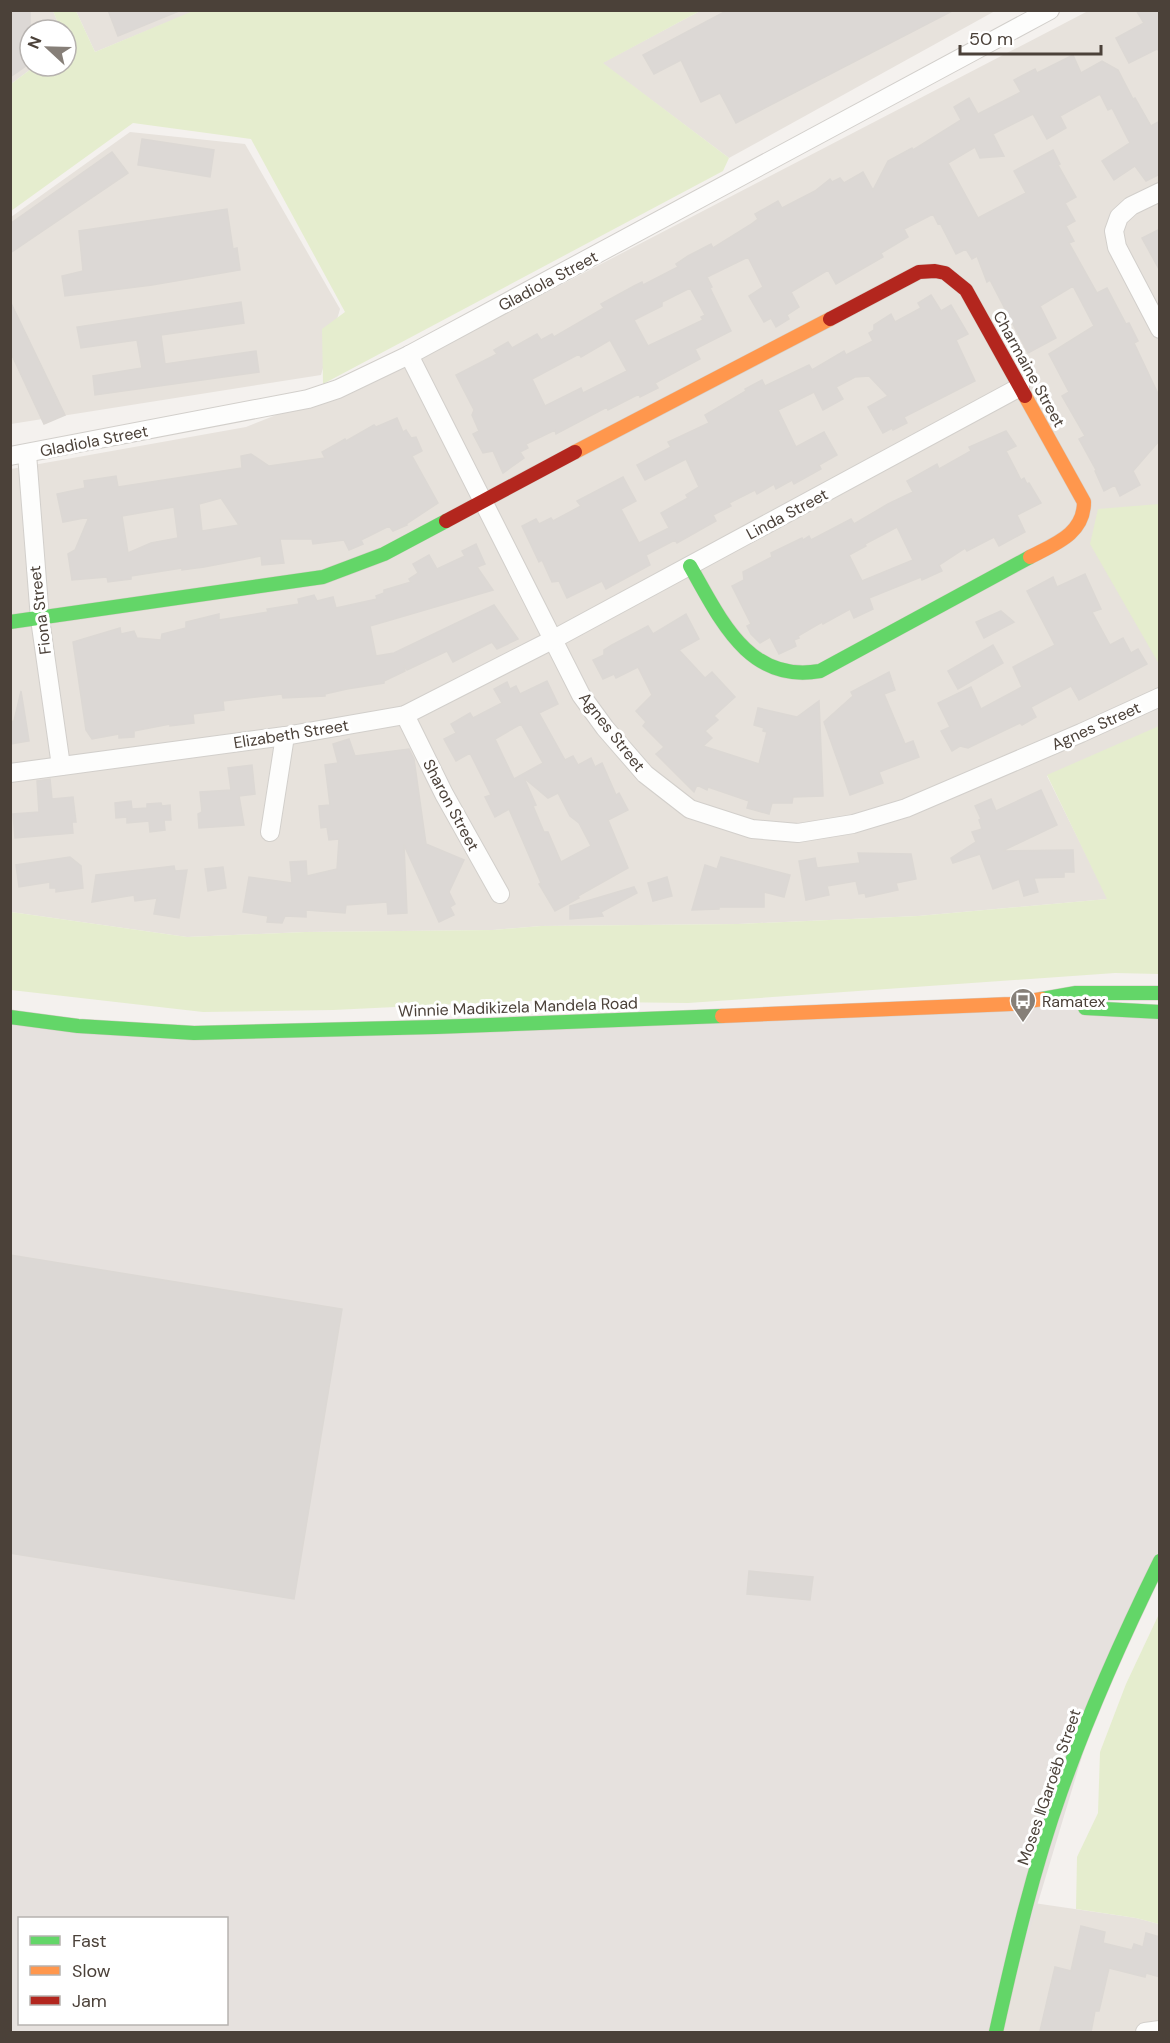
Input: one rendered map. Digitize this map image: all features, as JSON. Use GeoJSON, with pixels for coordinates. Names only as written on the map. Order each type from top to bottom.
{"type":"FeatureCollection","features":[{"type":"Feature","properties":{"kind":"street","name":"Gladiola Street"},"geometry":{"type":"LineString","coordinates":[[19,455],[308,399],[338,389],[409,355],[1050,10]]}},
{"type":"Feature","properties":{"kind":"street"},"geometry":{"type":"LineString","coordinates":[[1160,192],[1131,206],[1119,217],[1114,231],[1117,247],[1160,329]]}},
{"type":"Feature","properties":{"kind":"street","name":"Charmaine Street"},"geometry":{"type":"LineString","coordinates":[[481,501],[919,272],[936,269],[949,274],[966,290],[1084,502],[1085,513],[1077,527],[1061,540],[820,671],[797,674],[770,668],[754,659],[736,640],[690,566]]}},
{"type":"Feature","properties":{"kind":"street","name":"Agnes Street"},"geometry":{"type":"LineString","coordinates":[[409,355],[581,695],[605,728],[645,774],[690,810],[752,829],[798,833],[853,824],[906,808],[1160,697]]}},
{"type":"Feature","properties":{"kind":"street","name":"Linda Street"},"geometry":{"type":"LineString","coordinates":[[554,639],[1020,387]]}},
{"type":"Feature","properties":{"kind":"street","name":"Fiona Street"},"geometry":{"type":"LineString","coordinates":[[19,455],[61,766]]}},
{"type":"Feature","properties":{"kind":"street"},"geometry":{"type":"LineString","coordinates":[[10,622],[323,577],[345,571],[429,531],[481,501]]}},
{"type":"Feature","properties":{"kind":"street","name":"Elizabeth Street"},"geometry":{"type":"LineString","coordinates":[[10,773],[285,736],[405,715],[554,639]]}},
{"type":"Feature","properties":{"kind":"street","name":"Sharon Street"},"geometry":{"type":"LineString","coordinates":[[405,715],[444,794],[500,894]]}},
{"type":"Feature","properties":{"kind":"street"},"geometry":{"type":"LineString","coordinates":[[270,832],[285,736]]}},
{"type":"Feature","properties":{"kind":"street","name":"Winnie Madikizela Mandela Road"},"geometry":{"type":"LineString","coordinates":[[10,1017],[78,1026],[194,1034],[436,1028],[1028,1002],[1076,993],[1160,993]]}},
{"type":"Feature","properties":{"kind":"street","name":"Winnie Madikizela Mandela Road"},"geometry":{"type":"LineString","coordinates":[[1028,1002],[1160,1012]]}},
{"type":"Feature","properties":{"kind":"street","name":"Moses ǁGaroëb Street"},"geometry":{"type":"LineString","coordinates":[[996,2032],[1027,1902],[1066,1777],[1129,1623],[1160,1561]]}},
{"type":"Feature","properties":{"kind":"street"},"geometry":{"type":"LineString","coordinates":[[1145,2032],[1160,2030]]}},
{"type":"Feature","properties":{"kind":"shaded area"},"geometry":{"type":"Polygon","coordinates":[[[11,11],[53,11],[56,18],[18,18],[19,78],[11,84],[11,11]]]}},
{"type":"Feature","properties":{"kind":"shaded area"},"geometry":{"type":"Polygon","coordinates":[[[76,11],[195,11],[95,52],[76,11]]]}},
{"type":"Feature","properties":{"kind":"shaded area"},"geometry":{"type":"Polygon","coordinates":[[[700,11],[995,11],[729,158],[602,63],[700,11]]]}},
{"type":"Feature","properties":{"kind":"shaded area"},"geometry":{"type":"Polygon","coordinates":[[[1088,11],[1159,11],[1159,727],[1047,776],[1108,899],[918,916],[738,924],[541,926],[493,930],[305,932],[187,937],[11,912],[11,469],[246,427],[422,357],[1088,11]]]}},
{"type":"Feature","properties":{"kind":"shaded area"},"geometry":{"type":"Polygon","coordinates":[[[130,132],[245,144],[340,309],[321,375],[11,424],[11,217],[130,132]]]}},
{"type":"Feature","properties":{"kind":"shaded area"},"geometry":{"type":"Polygon","coordinates":[[[1011,1004],[1159,1011],[1159,1562],[1105,1680],[999,2032],[11,2032],[10,1018],[84,1031],[1011,1004]]]}},
{"type":"Feature","properties":{"kind":"shaded area"},"geometry":{"type":"Polygon","coordinates":[[[1027,1902],[1136,1918],[1159,1924],[1159,2032],[999,2032],[1027,1902]]]}},
{"type":"Feature","properties":{"kind":"green space"},"geometry":{"type":"Polygon","coordinates":[[[53,11],[76,11],[95,52],[193,11],[700,11],[603,63],[729,158],[723,171],[323,384],[322,329],[345,312],[251,139],[133,123],[11,211],[11,84],[19,78],[78,78],[78,18],[56,18],[53,11]]]}},
{"type":"Feature","properties":{"kind":"green space"},"geometry":{"type":"Polygon","coordinates":[[[1159,504],[1160,664],[1090,544],[1098,509],[1159,504]]]}},
{"type":"Feature","properties":{"kind":"green space"},"geometry":{"type":"Polygon","coordinates":[[[1159,726],[1159,974],[1115,973],[688,1003],[522,1001],[333,1010],[203,1012],[11,990],[11,912],[187,937],[305,932],[493,930],[541,926],[738,924],[918,916],[1107,899],[1047,775],[1159,726]]]}},
{"type":"Feature","properties":{"kind":"green space"},"geometry":{"type":"Polygon","coordinates":[[[1159,1614],[1159,1924],[1136,1918],[1076,1909],[1077,1857],[1098,1813],[1100,1752],[1126,1684],[1159,1614]]]}},
{"type":"Feature","properties":{"kind":"building"},"geometry":{"type":"Polygon","coordinates":[[[10,10],[30,10],[30,18],[18,18],[18,71],[10,77],[10,10]]]}},
{"type":"Feature","properties":{"kind":"building"},"geometry":{"type":"Polygon","coordinates":[[[108,10],[179,10],[179,11],[118,36],[108,10]]]}},
{"type":"Feature","properties":{"kind":"building"},"geometry":{"type":"Polygon","coordinates":[[[728,10],[954,10],[736,123],[720,93],[701,102],[681,60],[654,74],[643,55],[728,10]]]}},
{"type":"Feature","properties":{"kind":"building"},"geometry":{"type":"Polygon","coordinates":[[[1136,10],[1150,12],[1160,10],[1160,52],[1157,49],[1129,63],[1116,38],[1144,23],[1136,10]]]}},
{"type":"Feature","properties":{"kind":"building"},"geometry":{"type":"Polygon","coordinates":[[[1073,55],[1081,73],[1102,61],[1118,70],[1133,99],[1135,98],[1151,126],[1160,121],[1160,174],[1146,181],[1135,166],[1114,180],[1102,161],[1130,143],[1112,108],[1108,110],[1100,94],[1060,116],[1066,128],[1047,139],[1033,114],[993,134],[1004,156],[980,158],[975,147],[948,163],[978,218],[1026,193],[1014,171],[1053,150],[1060,164],[1058,165],[1076,197],[1065,203],[1075,221],[1066,226],[1074,241],[1069,243],[1097,293],[1107,288],[1126,324],[1129,323],[1138,341],[1134,343],[1160,398],[1160,440],[1133,471],[1140,485],[1120,496],[1115,485],[1104,491],[1096,470],[1079,439],[1085,436],[1062,396],[1069,392],[1049,354],[1094,326],[1073,286],[1040,306],[1056,338],[1028,353],[990,280],[987,282],[977,256],[972,259],[966,249],[956,254],[933,214],[904,229],[908,237],[881,253],[883,257],[836,284],[828,270],[791,292],[799,307],[787,315],[789,319],[776,327],[771,318],[764,322],[749,296],[763,287],[748,257],[707,277],[731,331],[695,349],[700,359],[655,383],[658,388],[640,397],[639,394],[608,410],[607,407],[556,434],[555,430],[526,444],[528,448],[520,452],[524,458],[503,473],[493,451],[483,453],[473,434],[479,431],[472,415],[474,410],[456,375],[497,354],[494,350],[508,342],[512,348],[537,334],[541,340],[552,334],[554,337],[604,308],[601,304],[642,282],[643,285],[678,267],[676,264],[711,244],[713,248],[750,225],[758,219],[755,214],[778,201],[782,208],[815,191],[830,179],[832,182],[840,178],[844,183],[863,172],[873,190],[888,161],[912,148],[913,150],[961,120],[954,107],[969,98],[978,114],[1021,92],[1014,80],[1035,69],[1037,73],[1073,55]],[[690,288],[634,320],[648,346],[703,320],[701,317],[705,315],[690,288]],[[610,340],[581,357],[579,354],[532,379],[545,406],[581,388],[583,393],[627,371],[610,340]]]}},
{"type":"Feature","properties":{"kind":"building"},"geometry":{"type":"Polygon","coordinates":[[[142,139],[214,150],[210,177],[138,165],[142,139]]]}},
{"type":"Feature","properties":{"kind":"building"},"geometry":{"type":"Polygon","coordinates":[[[112,152],[128,173],[10,253],[10,224],[112,152]]]}},
{"type":"Feature","properties":{"kind":"building"},"geometry":{"type":"Polygon","coordinates":[[[227,209],[233,249],[237,248],[240,270],[152,285],[65,296],[62,276],[83,271],[79,231],[227,209]]]}},
{"type":"Feature","properties":{"kind":"building"},"geometry":{"type":"Polygon","coordinates":[[[1160,229],[1160,271],[1142,238],[1160,229]]]}},
{"type":"Feature","properties":{"kind":"building"},"geometry":{"type":"Polygon","coordinates":[[[931,295],[941,311],[951,305],[968,334],[956,340],[975,381],[904,417],[907,423],[883,433],[868,407],[888,396],[869,376],[855,377],[836,387],[843,399],[823,410],[814,392],[778,410],[796,447],[824,432],[837,455],[819,465],[821,469],[794,484],[792,480],[776,489],[774,484],[757,494],[755,490],[729,503],[731,506],[713,515],[716,521],[677,543],[675,540],[646,555],[650,565],[606,589],[602,581],[567,598],[559,581],[552,582],[542,560],[539,562],[522,526],[536,519],[539,524],[551,518],[553,521],[581,506],[577,501],[623,477],[636,501],[621,509],[639,543],[669,528],[661,513],[688,498],[686,495],[699,487],[686,459],[645,480],[637,465],[671,447],[668,442],[709,423],[705,415],[746,391],[745,389],[762,380],[765,386],[809,365],[812,370],[844,351],[846,355],[873,341],[869,333],[874,330],[874,325],[891,314],[895,322],[921,308],[918,303],[931,295]]]}},
{"type":"Feature","properties":{"kind":"building"},"geometry":{"type":"Polygon","coordinates":[[[10,301],[65,415],[44,424],[10,351],[10,301]]]}},
{"type":"Feature","properties":{"kind":"building"},"geometry":{"type":"Polygon","coordinates":[[[241,302],[244,323],[161,335],[165,364],[256,351],[259,372],[95,395],[93,376],[142,368],[137,340],[81,348],[77,327],[241,302]]]}},
{"type":"Feature","properties":{"kind":"building"},"geometry":{"type":"Polygon","coordinates":[[[397,418],[403,432],[406,430],[411,438],[416,437],[422,451],[412,456],[438,503],[407,525],[393,531],[389,526],[361,540],[363,544],[349,550],[344,540],[313,544],[312,539],[280,539],[284,563],[262,565],[261,556],[204,567],[131,576],[131,579],[108,582],[107,577],[72,580],[68,554],[75,550],[89,517],[63,522],[57,494],[85,488],[84,481],[116,476],[118,487],[242,468],[241,456],[251,454],[269,466],[325,458],[322,452],[374,425],[376,427],[397,418]],[[221,498],[199,504],[202,531],[239,525],[221,498]],[[174,507],[122,516],[128,553],[151,543],[178,538],[174,507]]]}},
{"type":"Feature","properties":{"kind":"building"},"geometry":{"type":"Polygon","coordinates":[[[1006,431],[1016,446],[1006,451],[1021,480],[1024,478],[1027,484],[1029,483],[1041,503],[1017,515],[1025,532],[999,546],[994,537],[967,551],[965,548],[939,565],[942,571],[869,598],[873,609],[854,618],[850,609],[823,624],[822,622],[798,636],[799,638],[794,640],[796,646],[779,654],[770,637],[760,643],[751,634],[747,626],[751,624],[732,586],[744,580],[743,572],[772,557],[771,553],[802,538],[803,540],[809,536],[811,540],[851,519],[854,524],[913,492],[907,481],[937,464],[939,469],[971,451],[969,447],[1006,431]],[[897,527],[849,555],[862,581],[913,560],[897,527]]]}},
{"type":"Feature","properties":{"kind":"building"},"geometry":{"type":"Polygon","coordinates":[[[476,544],[485,564],[477,567],[493,590],[370,626],[376,656],[394,653],[494,605],[518,639],[497,649],[492,642],[453,662],[447,651],[407,670],[404,665],[405,671],[384,683],[347,689],[325,694],[325,696],[283,698],[282,694],[223,701],[224,710],[193,714],[194,723],[170,726],[170,724],[134,731],[134,737],[119,738],[119,734],[92,739],[86,730],[73,642],[120,628],[121,634],[134,631],[137,638],[161,640],[162,634],[186,628],[186,622],[219,614],[219,620],[268,612],[267,609],[299,604],[298,599],[314,595],[317,601],[333,597],[336,608],[377,599],[376,596],[384,593],[384,590],[411,582],[409,579],[418,573],[413,564],[429,555],[437,569],[465,556],[462,551],[476,544]]]}},
{"type":"Feature","properties":{"kind":"building"},"geometry":{"type":"Polygon","coordinates":[[[1085,574],[1101,609],[1092,612],[1110,645],[1123,638],[1131,653],[1138,649],[1147,664],[1079,700],[1071,686],[1031,707],[1036,717],[1022,725],[1020,723],[968,748],[960,746],[952,751],[941,731],[950,727],[938,703],[971,687],[981,709],[1022,687],[1013,667],[1055,645],[1027,591],[1053,577],[1057,587],[1085,574]]]}},
{"type":"Feature","properties":{"kind":"building"},"geometry":{"type":"Polygon","coordinates":[[[1001,611],[1014,622],[984,638],[976,622],[1001,611]]]}},
{"type":"Feature","properties":{"kind":"building"},"geometry":{"type":"Polygon","coordinates":[[[686,614],[699,639],[679,650],[705,678],[712,672],[735,697],[714,716],[718,720],[705,731],[712,738],[703,746],[759,764],[767,732],[763,731],[764,728],[754,725],[758,708],[797,717],[819,701],[823,796],[793,797],[792,803],[772,803],[769,814],[747,808],[749,801],[708,787],[707,790],[697,785],[694,792],[656,754],[664,747],[643,726],[646,722],[636,711],[652,695],[638,667],[616,678],[614,674],[603,679],[593,660],[604,655],[604,650],[612,645],[648,626],[653,634],[686,614]]]}},
{"type":"Feature","properties":{"kind":"building"},"geometry":{"type":"Polygon","coordinates":[[[993,645],[1003,663],[958,689],[948,671],[993,645]]]}},
{"type":"Feature","properties":{"kind":"building"},"geometry":{"type":"Polygon","coordinates":[[[889,672],[895,690],[884,694],[905,744],[913,741],[919,757],[879,772],[883,783],[850,795],[824,722],[853,696],[851,692],[889,672]]]}},
{"type":"Feature","properties":{"kind":"building"},"geometry":{"type":"Polygon","coordinates":[[[547,681],[558,704],[539,713],[565,760],[573,756],[578,765],[591,758],[595,767],[602,763],[616,795],[619,793],[628,810],[608,820],[628,868],[555,911],[539,884],[541,883],[509,809],[495,817],[485,797],[491,795],[470,753],[456,761],[444,739],[456,733],[451,724],[470,713],[473,718],[502,703],[494,689],[507,682],[510,689],[516,686],[520,694],[547,681]],[[521,724],[495,739],[514,779],[543,763],[521,724]],[[524,778],[536,805],[533,806],[544,832],[548,832],[561,862],[591,846],[579,823],[570,816],[558,793],[548,798],[524,778]]]}},
{"type":"Feature","properties":{"kind":"building"},"geometry":{"type":"Polygon","coordinates":[[[21,691],[29,741],[10,744],[10,722],[14,721],[21,691]]]}},
{"type":"Feature","properties":{"kind":"building"},"geometry":{"type":"Polygon","coordinates":[[[349,739],[355,756],[409,749],[414,759],[426,844],[464,860],[449,892],[455,904],[450,907],[454,915],[439,922],[404,845],[407,913],[388,914],[387,902],[346,905],[345,913],[306,910],[306,917],[285,916],[282,923],[267,922],[268,916],[243,912],[249,877],[292,883],[290,862],[306,861],[307,876],[337,869],[339,839],[329,840],[327,827],[321,828],[319,806],[330,805],[325,765],[338,763],[333,744],[349,739]]]}},
{"type":"Feature","properties":{"kind":"building"},"geometry":{"type":"Polygon","coordinates":[[[252,765],[255,794],[239,796],[244,825],[199,828],[198,814],[202,812],[200,792],[231,790],[228,768],[252,765]]]}},
{"type":"Feature","properties":{"kind":"building"},"geometry":{"type":"Polygon","coordinates":[[[50,779],[52,799],[73,797],[76,822],[72,822],[73,833],[15,838],[13,814],[39,812],[37,781],[50,779]]]}},
{"type":"Feature","properties":{"kind":"building"},"geometry":{"type":"Polygon","coordinates":[[[1041,790],[1057,825],[1002,851],[1073,850],[1074,872],[1064,872],[1064,877],[1034,878],[1038,892],[1024,896],[1019,879],[993,889],[980,854],[953,863],[951,858],[976,842],[972,832],[982,829],[979,820],[981,819],[975,806],[991,799],[996,811],[1041,790]]]}},
{"type":"Feature","properties":{"kind":"building"},"geometry":{"type":"Polygon","coordinates":[[[131,801],[132,809],[147,808],[147,804],[170,805],[171,820],[164,820],[165,830],[150,832],[149,821],[127,823],[127,817],[116,818],[115,803],[131,801]]]}},
{"type":"Feature","properties":{"kind":"building"},"geometry":{"type":"Polygon","coordinates":[[[858,853],[911,854],[916,879],[896,883],[898,890],[866,897],[865,893],[859,894],[856,881],[827,886],[829,895],[806,900],[799,861],[815,858],[817,868],[860,863],[858,853]]]}},
{"type":"Feature","properties":{"kind":"building"},"geometry":{"type":"Polygon","coordinates":[[[70,857],[81,866],[83,888],[56,892],[56,888],[50,888],[50,882],[19,887],[16,865],[70,857]]]}},
{"type":"Feature","properties":{"kind":"building"},"geometry":{"type":"Polygon","coordinates":[[[721,857],[790,875],[784,897],[764,892],[764,907],[719,907],[719,909],[692,910],[705,865],[717,869],[721,857]]]}},
{"type":"Feature","properties":{"kind":"building"},"geometry":{"type":"Polygon","coordinates":[[[174,866],[175,871],[187,870],[179,918],[154,914],[157,898],[135,901],[134,895],[92,902],[96,875],[174,866]]]}},
{"type":"Feature","properties":{"kind":"building"},"geometry":{"type":"Polygon","coordinates":[[[223,867],[226,888],[208,891],[205,869],[223,867]]]}},
{"type":"Feature","properties":{"kind":"building"},"geometry":{"type":"Polygon","coordinates":[[[667,877],[672,896],[653,901],[648,883],[667,877]]]}},
{"type":"Feature","properties":{"kind":"building"},"geometry":{"type":"Polygon","coordinates":[[[634,887],[637,893],[601,912],[603,916],[570,919],[570,906],[634,887]]]}},
{"type":"Feature","properties":{"kind":"building"},"geometry":{"type":"Polygon","coordinates":[[[10,1255],[342,1309],[294,1599],[10,1553],[10,1255]]]}},
{"type":"Feature","properties":{"kind":"building"},"geometry":{"type":"Polygon","coordinates":[[[749,1571],[813,1577],[810,1600],[747,1594],[749,1571]]]}},
{"type":"Feature","properties":{"kind":"building"},"geometry":{"type":"Polygon","coordinates":[[[1081,1926],[1105,1932],[1103,1943],[1132,1950],[1134,1944],[1143,1947],[1146,1933],[1160,1937],[1160,1977],[1146,1973],[1145,1977],[1109,1968],[1099,2011],[1095,2011],[1091,2032],[1040,2031],[1055,1967],[1071,1971],[1081,1926]]]}},
{"type":"Feature","properties":{"kind":"traffic: fast"},"geometry":{"type":"LineString","coordinates":[[10,622],[323,577],[384,554],[446,521]]}},
{"type":"Feature","properties":{"kind":"traffic: fast"},"geometry":{"type":"LineString","coordinates":[[690,566],[725,626],[739,643],[755,657],[774,667],[795,672],[820,671],[1030,557]]}},
{"type":"Feature","properties":{"kind":"traffic: fast"},"geometry":{"type":"LineString","coordinates":[[1042,999],[1076,993],[1160,993]]}},
{"type":"Feature","properties":{"kind":"traffic: fast"},"geometry":{"type":"LineString","coordinates":[[1085,1008],[1160,1012]]}},
{"type":"Feature","properties":{"kind":"traffic: fast"},"geometry":{"type":"LineString","coordinates":[[10,1017],[78,1026],[194,1033],[722,1016]]}},
{"type":"Feature","properties":{"kind":"traffic: fast"},"geometry":{"type":"LineString","coordinates":[[996,2032],[1033,1880],[1061,1791],[1107,1674],[1160,1561]]}},
{"type":"Feature","properties":{"kind":"traffic: slow"},"geometry":{"type":"LineString","coordinates":[[575,452],[830,319]]}},
{"type":"Feature","properties":{"kind":"traffic: slow"},"geometry":{"type":"LineString","coordinates":[[1025,396],[1084,502],[1083,513],[1074,530],[1058,542],[1030,557]]}},
{"type":"Feature","properties":{"kind":"traffic: slow"},"geometry":{"type":"LineString","coordinates":[[722,1016],[1011,1004],[1042,999]]}},
{"type":"Feature","properties":{"kind":"traffic: jam"},"geometry":{"type":"LineString","coordinates":[[830,319],[919,272],[945,273],[966,290],[1025,396]]}},
{"type":"Feature","properties":{"kind":"traffic: jam"},"geometry":{"type":"LineString","coordinates":[[446,521],[575,452]]}},
{"type":"Feature","properties":{"kind":"place","name":"Ramatex"},"geometry":{"type":"Point","coordinates":[1023,1024]}}]}
